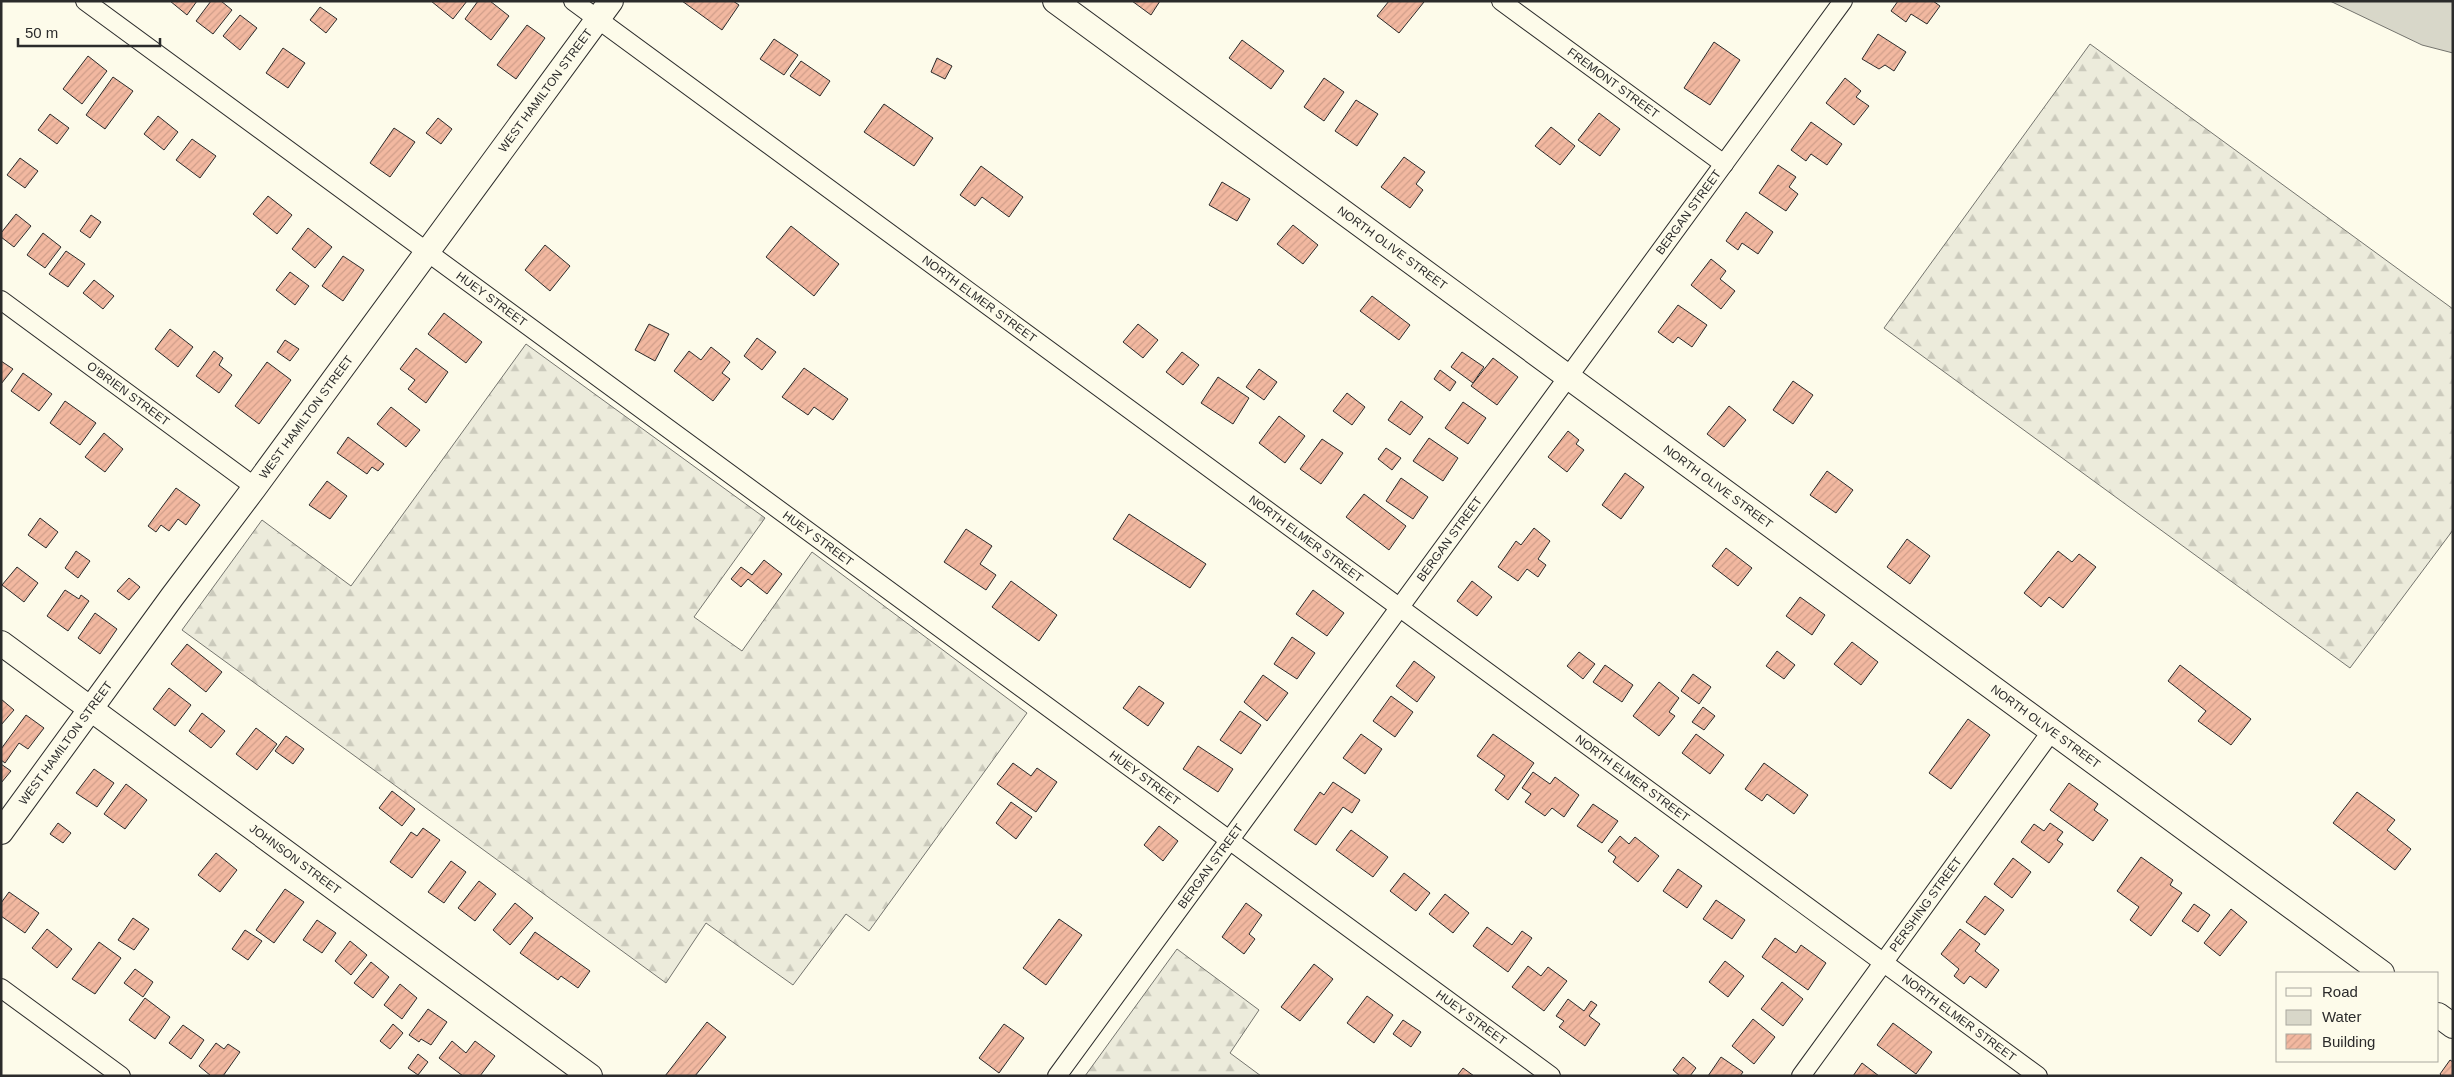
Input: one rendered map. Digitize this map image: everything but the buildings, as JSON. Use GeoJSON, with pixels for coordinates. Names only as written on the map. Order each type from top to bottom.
{"type":"FeatureCollection","features":[{"type":"Feature","properties":{"kind":"street","name":"HUEY STREET"},"geometry":{"type":"LineString","coordinates":[[85,1],[1229,838],[1550,1076]]}},
{"type":"Feature","properties":{"kind":"street","name":"NORTH ELMER STREET"},"geometry":{"type":"LineString","coordinates":[[573,1],[605,10],[1398,606],[2038,1076]]}},
{"type":"Feature","properties":{"kind":"street","name":"NORTH OLIVE STREET"},"geometry":{"type":"LineString","coordinates":[[1055,1],[2381,972]]}},
{"type":"Feature","properties":{"kind":"street","name":"FREMONT STREET"},"geometry":{"type":"LineString","coordinates":[[1501,1],[1724,164]]}},
{"type":"Feature","properties":{"kind":"street","name":"BERGAN STREET"},"geometry":{"type":"LineString","coordinates":[[1056,1076],[1398,606],[1568,378],[1843,1]]}},
{"type":"Feature","properties":{"kind":"street","name":"WEST HAMILTON STREET"},"geometry":{"type":"LineString","coordinates":[[1,832],[605,10]]}},
{"type":"Feature","properties":{"kind":"street","name":"O'BRIEN STREET"},"geometry":{"type":"LineString","coordinates":[[1,300],[255,487]]}},
{"type":"Feature","properties":{"kind":"street","name":"JOHNSON STREET"},"geometry":{"type":"LineString","coordinates":[[1,643],[590,1076]]}},
{"type":"Feature","properties":{"kind":"street","name":"PERSHING STREET"},"geometry":{"type":"LineString","coordinates":[[1801,1076],[2051,732]]}},
{"type":"Feature","properties":{"kind":"street"},"geometry":{"type":"LineString","coordinates":[[1,988],[121,1076]]}},
{"type":"Feature","properties":{"kind":"street"},"geometry":{"type":"LineString","coordinates":[[2439,1016],[2453,1026]]}},
{"type":"Feature","properties":{"kind":"green space"},"geometry":{"type":"Polygon","coordinates":[[[2090,44],[2453,309],[2453,530],[2350,668],[1884,328],[2090,44]]]}},
{"type":"Feature","properties":{"kind":"green space"},"geometry":{"type":"Polygon","coordinates":[[[526,344],[765,518],[694,617],[742,651],[812,552],[1027,713],[869,931],[846,914],[793,985],[706,923],[666,983],[182,630],[262,520],[351,586],[526,344]]]}},
{"type":"Feature","properties":{"kind":"green space"},"geometry":{"type":"Polygon","coordinates":[[[1177,949],[1259,1010],[1230,1053],[1261,1076],[1085,1076],[1177,949]]]}},
{"type":"Feature","properties":{"kind":"water"},"geometry":{"type":"Polygon","coordinates":[[[2330,1],[2453,1],[2453,53],[2422,45],[2330,1]]]}}]}
